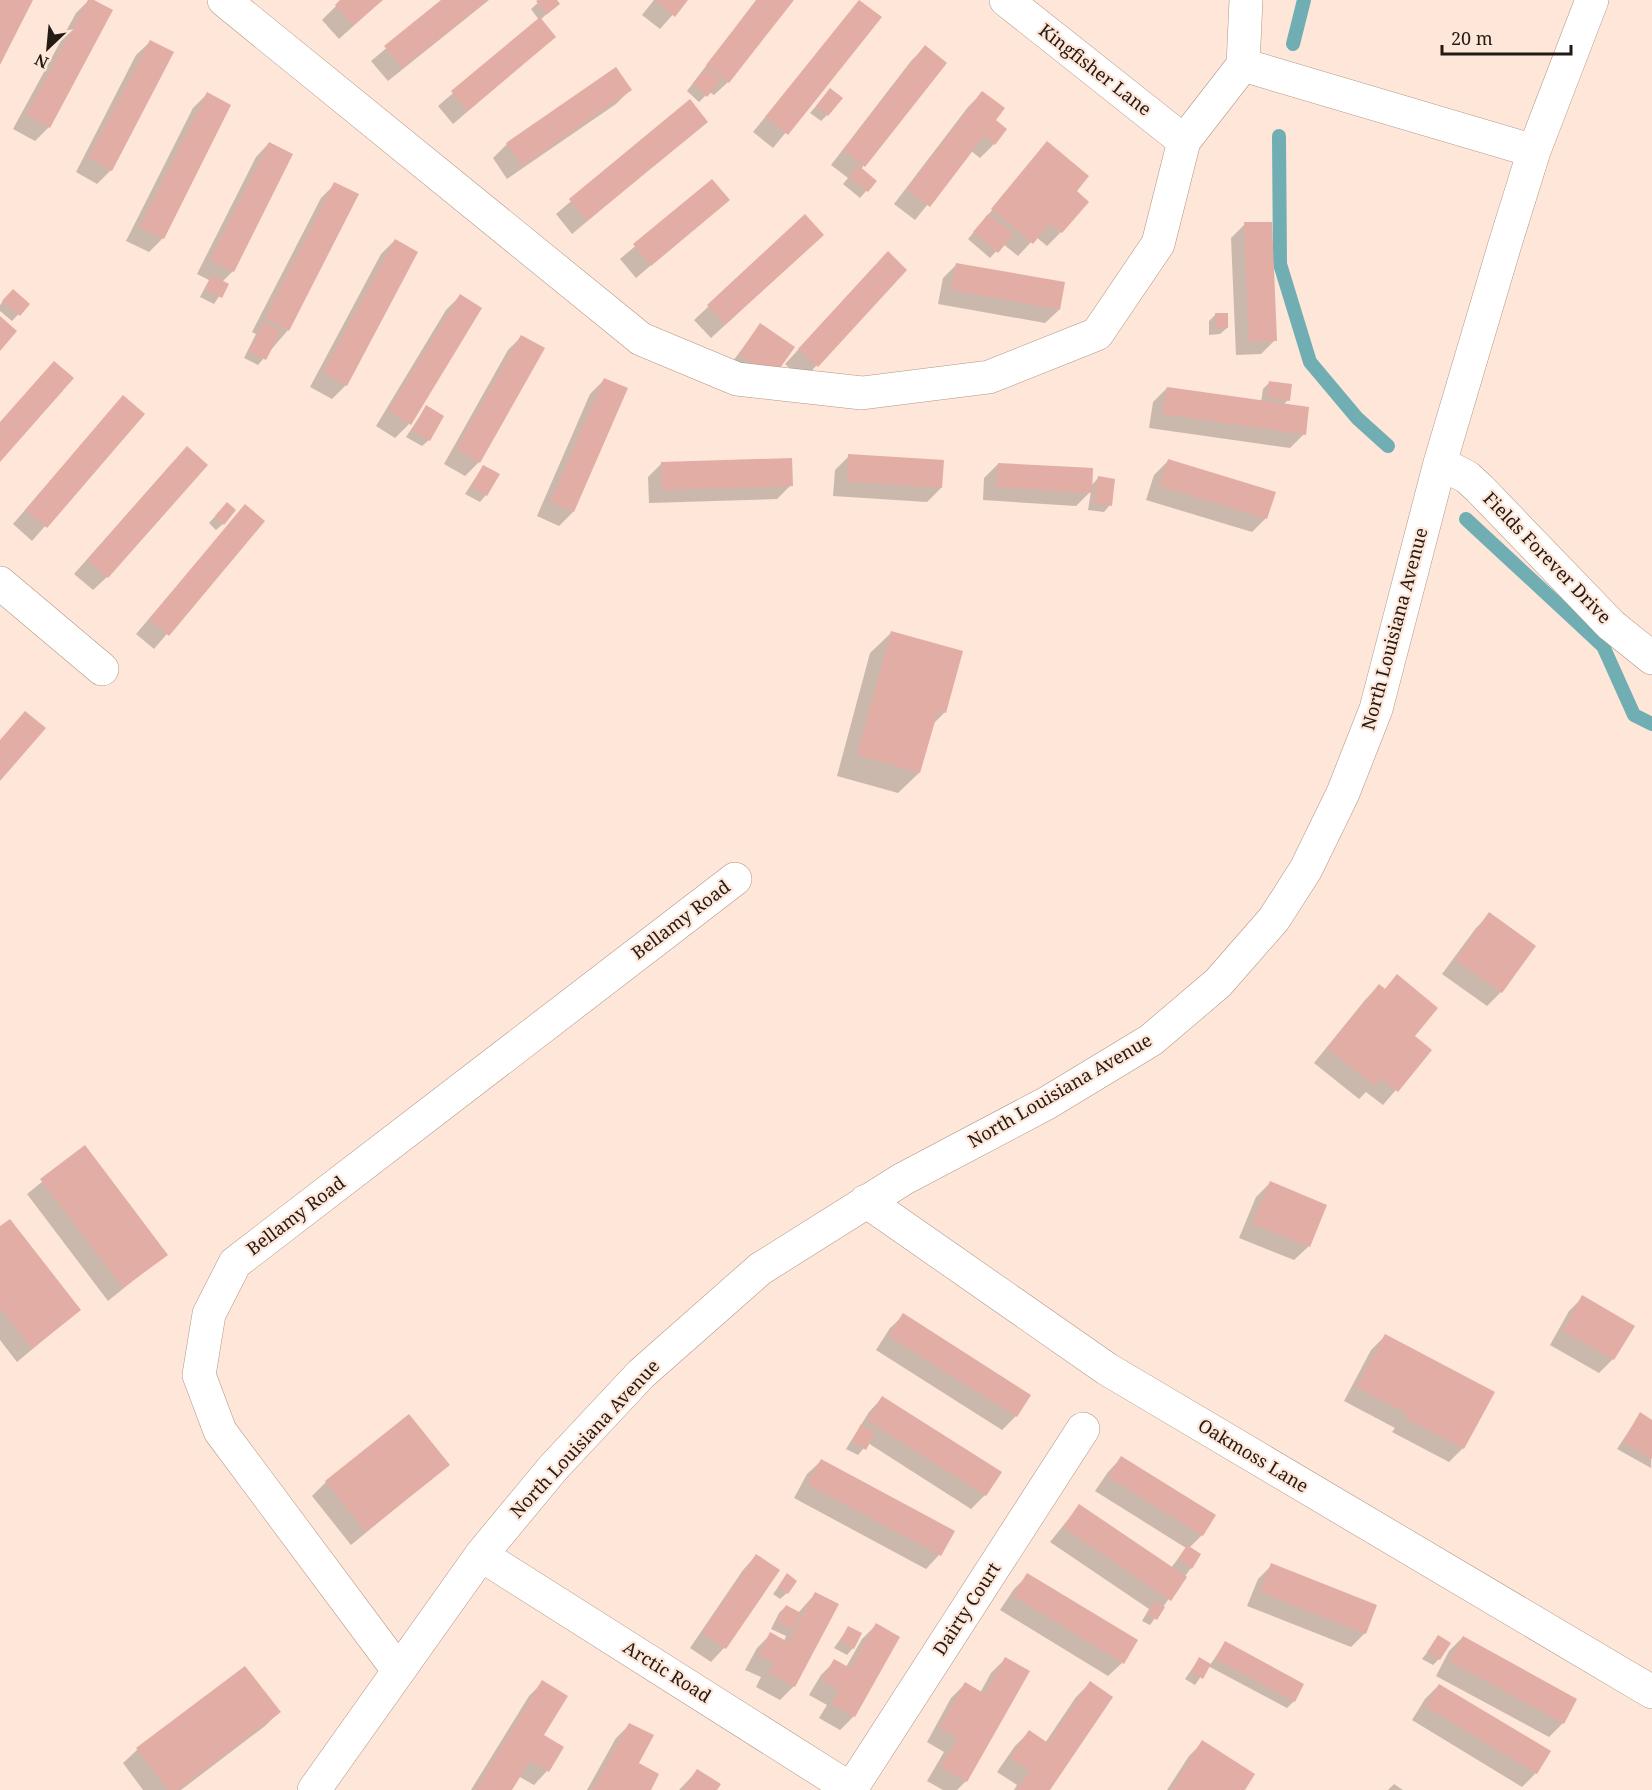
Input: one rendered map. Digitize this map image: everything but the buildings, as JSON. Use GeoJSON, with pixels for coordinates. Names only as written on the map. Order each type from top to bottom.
{"type":"FeatureCollection","features":[{"type":"Feature","properties":{"kind":"street"},"geometry":{"type":"LineString","coordinates":[[224,0],[641,339],[737,379],[862,393],[989,377],[1097,334],[1158,244],[1184,141],[1243,65],[1246,0]]}},
{"type":"Feature","properties":{"kind":"street","name":"Kingfisher Lane"},"geometry":{"type":"LineString","coordinates":[[1006,0],[1184,141]]}},
{"type":"Feature","properties":{"kind":"street","name":"North Louisiana Avenue"},"geometry":{"type":"LineString","coordinates":[[314,1790],[481,1555],[553,1468],[641,1374],[760,1269],[866,1201],[1047,1102],[1151,1040],[1218,983],[1274,919],[1306,869],[1339,802],[1376,709],[1440,463],[1534,151],[1592,0]]}},
{"type":"Feature","properties":{"kind":"street"},"geometry":{"type":"LineString","coordinates":[[1243,65],[1534,151]]}},
{"type":"Feature","properties":{"kind":"street","name":"Fields Forever Drive"},"geometry":{"type":"LineString","coordinates":[[1440,463],[1473,483],[1611,625],[1652,658]]}},
{"type":"Feature","properties":{"kind":"street"},"geometry":{"type":"LineString","coordinates":[[0,583],[102,669]]}},
{"type":"Feature","properties":{"kind":"street","name":"Bellamy Road"},"geometry":{"type":"LineString","coordinates":[[398,1670],[220,1431],[199,1375],[209,1314],[234,1263],[735,879]]}},
{"type":"Feature","properties":{"kind":"street","name":"Oakmoss Lane"},"geometry":{"type":"LineString","coordinates":[[866,1201],[1107,1369],[1652,1692]]}},
{"type":"Feature","properties":{"kind":"street","name":"Dairty Court"},"geometry":{"type":"LineString","coordinates":[[852,1790],[1083,1429]]}},
{"type":"Feature","properties":{"kind":"street","name":"Arctic Road"},"geometry":{"type":"LineString","coordinates":[[481,1555],[852,1790]]}},
{"type":"Feature","properties":{"kind":"waterway"},"geometry":{"type":"LineString","coordinates":[[1293,44],[1304,0]]}},
{"type":"Feature","properties":{"kind":"waterway"},"geometry":{"type":"LineString","coordinates":[[1279,136],[1280,264],[1310,362],[1357,418],[1388,446]]}},
{"type":"Feature","properties":{"kind":"waterway"},"geometry":{"type":"LineString","coordinates":[[1466,519],[1603,646],[1634,715],[1652,724]]}}]}
